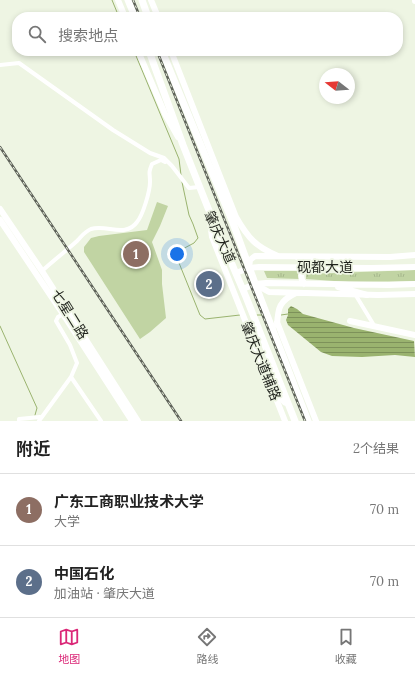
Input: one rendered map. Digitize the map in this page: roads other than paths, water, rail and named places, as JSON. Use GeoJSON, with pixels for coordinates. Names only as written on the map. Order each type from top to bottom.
{"type":"FeatureCollection","features":[{"type":"Feature","properties":{"kind":"highway"},"geometry":{"type":"LineString","coordinates":[[128,0],[133,12]]}},
{"type":"Feature","properties":{"kind":"highway"},"geometry":{"type":"LineString","coordinates":[[142,0],[146,12]]}},
{"type":"Feature","properties":{"kind":"highway","name":"肇庆大道"},"geometry":{"type":"LineString","coordinates":[[150,56],[199,187],[243,289],[295,421]]}},
{"type":"Feature","properties":{"kind":"highway","name":"肇庆大道"},"geometry":{"type":"LineString","coordinates":[[164,56],[233,223],[264,309],[273,322],[275,337],[308,421]]}},
{"type":"Feature","properties":{"kind":"highway"},"geometry":{"type":"LineString","coordinates":[[270,384],[290,407]]}},
{"type":"Feature","properties":{"kind":"street"},"geometry":{"type":"LineString","coordinates":[[118,0],[123,12]]}},
{"type":"Feature","properties":{"kind":"street"},"geometry":{"type":"LineString","coordinates":[[151,0],[156,12]]}},
{"type":"Feature","properties":{"kind":"street"},"geometry":{"type":"LineString","coordinates":[[140,56],[165,114],[183,145]]}},
{"type":"Feature","properties":{"kind":"street"},"geometry":{"type":"LineString","coordinates":[[173,56],[232,208],[243,230],[254,243],[268,252],[278,256]]}},
{"type":"Feature","properties":{"kind":"street"},"geometry":{"type":"LineString","coordinates":[[0,65],[19,63],[113,130],[150,153],[164,158],[189,188],[199,187]]}},
{"type":"Feature","properties":{"kind":"street"},"geometry":{"type":"LineString","coordinates":[[42,271],[78,240],[85,232],[93,229],[122,230],[134,227],[138,221],[148,193],[150,182],[149,173],[152,164],[160,160],[172,166]]}},
{"type":"Feature","properties":{"kind":"street"},"geometry":{"type":"LineString","coordinates":[[221,194],[232,208],[233,223]]}},
{"type":"Feature","properties":{"kind":"street","name":"七星二路"},"geometry":{"type":"LineString","coordinates":[[0,208],[42,271],[132,421]]}},
{"type":"Feature","properties":{"kind":"street","name":"肇庆大道辅路"},"geometry":{"type":"LineString","coordinates":[[208,208],[212,237],[285,421]]}},
{"type":"Feature","properties":{"kind":"street","name":"七星二路"},"geometry":{"type":"LineString","coordinates":[[0,220],[120,399],[138,421]]}},
{"type":"Feature","properties":{"kind":"street"},"geometry":{"type":"LineString","coordinates":[[249,268],[250,260],[255,256],[390,257],[415,255]]}},
{"type":"Feature","properties":{"kind":"street"},"geometry":{"type":"LineString","coordinates":[[297,257],[335,267]]}},
{"type":"Feature","properties":{"kind":"street","name":"砚都大道"},"geometry":{"type":"LineString","coordinates":[[236,273],[249,268],[263,266],[305,268],[415,267]]}},
{"type":"Feature","properties":{"kind":"street"},"geometry":{"type":"LineString","coordinates":[[304,284],[301,272],[305,268]]}},
{"type":"Feature","properties":{"kind":"street"},"geometry":{"type":"LineString","coordinates":[[255,284],[269,292],[415,294]]}},
{"type":"Feature","properties":{"kind":"street","name":"砚都大道"},"geometry":{"type":"LineString","coordinates":[[243,289],[255,284],[415,284]]}},
{"type":"Feature","properties":{"kind":"street"},"geometry":{"type":"LineString","coordinates":[[329,284],[367,294]]}},
{"type":"Feature","properties":{"kind":"street"},"geometry":{"type":"LineString","coordinates":[[273,322],[285,299],[297,292]]}},
{"type":"Feature","properties":{"kind":"street"},"geometry":{"type":"LineString","coordinates":[[355,294],[375,327]]}},
{"type":"Feature","properties":{"kind":"street"},"geometry":{"type":"LineString","coordinates":[[19,421],[19,419],[40,419],[71,376],[77,363],[70,345],[56,321],[58,317],[63,314]]}},
{"type":"Feature","properties":{"kind":"street"},"geometry":{"type":"LineString","coordinates":[[350,321],[415,335]]}},
{"type":"Feature","properties":{"kind":"street","name":"肇庆大道辅路"},"geometry":{"type":"LineString","coordinates":[[273,322],[289,354],[316,421]]}},
{"type":"Feature","properties":{"kind":"street"},"geometry":{"type":"LineString","coordinates":[[275,337],[289,354]]}},
{"type":"Feature","properties":{"kind":"street"},"geometry":{"type":"LineString","coordinates":[[71,376],[101,421]]}},
{"type":"Feature","properties":{"kind":"waterway"},"geometry":{"type":"LineString","coordinates":[[112,0],[117,12]]}},
{"type":"Feature","properties":{"kind":"waterway"},"geometry":{"type":"LineString","coordinates":[[136,56],[179,159],[181,175]]}},
{"type":"Feature","properties":{"kind":"waterway"},"geometry":{"type":"LineString","coordinates":[[182,182],[189,215],[198,238],[194,243],[175,253],[200,315],[205,319],[240,315]]}},
{"type":"Feature","properties":{"kind":"waterway"},"geometry":{"type":"LineString","coordinates":[[281,315],[288,314]]}},
{"type":"Feature","properties":{"kind":"waterway"},"geometry":{"type":"LineString","coordinates":[[257,315],[264,315]]}},
{"type":"Feature","properties":{"kind":"waterway"},"geometry":{"type":"LineString","coordinates":[[0,326],[37,408],[35,415]]}},
{"type":"Feature","properties":{"kind":"railway"},"geometry":{"type":"LineString","coordinates":[[133,0],[138,12]]}},
{"type":"Feature","properties":{"kind":"railway"},"geometry":{"type":"LineString","coordinates":[[159,56],[305,421]]}},
{"type":"Feature","properties":{"kind":"railway"},"geometry":{"type":"LineString","coordinates":[[0,147],[181,421]]}},
{"type":"Feature","properties":{"kind":"place","name":"广东工商职业技术大学"},"geometry":{"type":"Point","coordinates":[136,254]}},
{"type":"Feature","properties":{"kind":"place","name":"中国石化"},"geometry":{"type":"Point","coordinates":[209,284]}}]}
